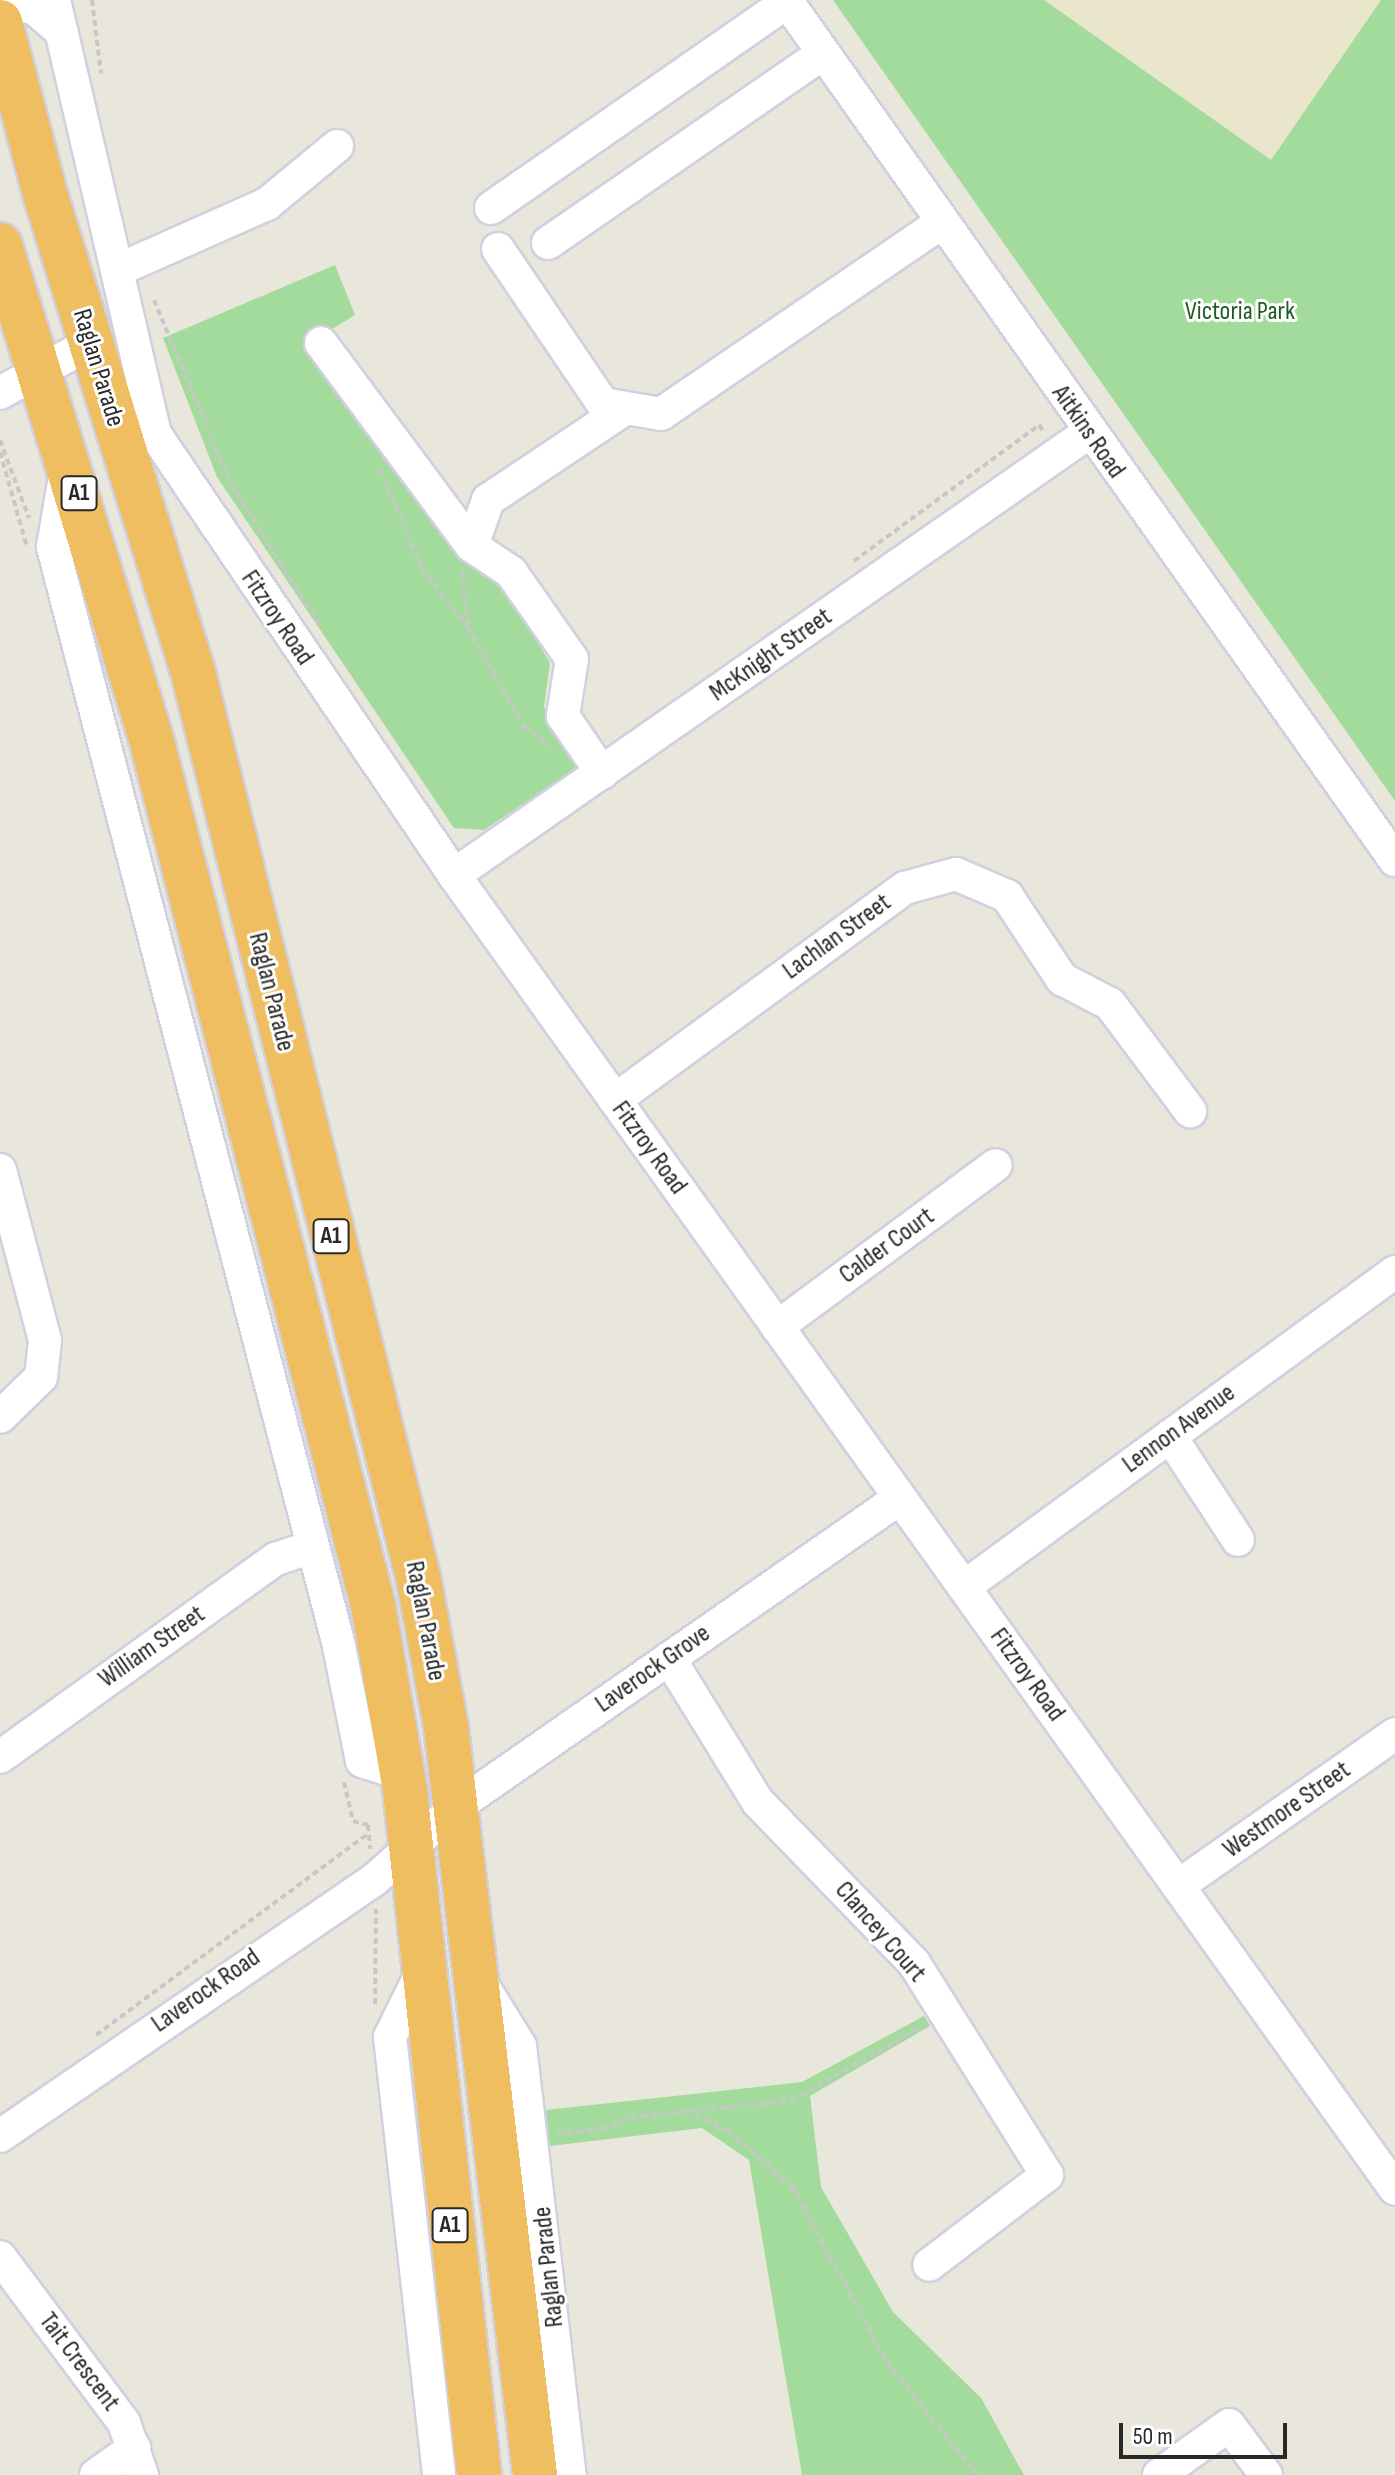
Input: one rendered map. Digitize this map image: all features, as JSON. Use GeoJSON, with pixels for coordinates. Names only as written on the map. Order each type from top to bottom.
{"type":"FeatureCollection","features":[{"type":"Feature","properties":{"kind":"highway","name":"Raglan Parade"},"geometry":{"type":"LineString","coordinates":[[0,22],[91,343],[192,668],[419,1581],[456,1807],[535,2475]]}},
{"type":"Feature","properties":{"kind":"highway","name":"Raglan Parade"},"geometry":{"type":"LineString","coordinates":[[0,245],[69,458],[339,1451],[402,1774],[420,1976],[479,2475]]}},
{"type":"Feature","properties":{"kind":"street","name":"Fitzroy Road"},"geometry":{"type":"LineString","coordinates":[[54,0],[155,434],[454,875],[1395,2189]]}},
{"type":"Feature","properties":{"kind":"street"},"geometry":{"type":"LineString","coordinates":[[0,1],[34,8],[62,32]]}},
{"type":"Feature","properties":{"kind":"street"},"geometry":{"type":"LineString","coordinates":[[491,208],[786,1]]}},
{"type":"Feature","properties":{"kind":"street","name":"Aitkins Road"},"geometry":{"type":"LineString","coordinates":[[786,1],[1088,433],[1395,860]]}},
{"type":"Feature","properties":{"kind":"street"},"geometry":{"type":"LineString","coordinates":[[548,243],[823,53]]}},
{"type":"Feature","properties":{"kind":"street"},"geometry":{"type":"LineString","coordinates":[[118,270],[267,204],[337,146]]}},
{"type":"Feature","properties":{"kind":"street"},"geometry":{"type":"LineString","coordinates":[[498,249],[603,404],[623,410],[661,414],[942,222]]}},
{"type":"Feature","properties":{"kind":"street"},"geometry":{"type":"LineString","coordinates":[[0,393],[91,343]]}},
{"type":"Feature","properties":{"kind":"street"},"geometry":{"type":"LineString","coordinates":[[321,343],[472,546],[511,572],[572,659],[563,716],[602,773]]}},
{"type":"Feature","properties":{"kind":"street"},"geometry":{"type":"LineString","coordinates":[[472,546],[488,500],[623,410]]}},
{"type":"Feature","properties":{"kind":"street","name":"McKnight Street"},"geometry":{"type":"LineString","coordinates":[[454,875],[1088,433]]}},
{"type":"Feature","properties":{"kind":"street","name":"Raglan Parade"},"geometry":{"type":"LineString","coordinates":[[69,458],[53,547],[362,1761],[402,1774]]}},
{"type":"Feature","properties":{"kind":"street","name":"Lachlan Street"},"geometry":{"type":"LineString","coordinates":[[615,1100],[905,888],[956,874],[1007,896],[1052,967],[1068,985],[1110,1004],[1190,1111]]}},
{"type":"Feature","properties":{"kind":"street","name":"Calder Court"},"geometry":{"type":"LineString","coordinates":[[777,1327],[996,1165]]}},
{"type":"Feature","properties":{"kind":"street"},"geometry":{"type":"LineString","coordinates":[[0,1170],[45,1340],[41,1377],[0,1417]]}},
{"type":"Feature","properties":{"kind":"street","name":"Lennon Avenue"},"geometry":{"type":"LineString","coordinates":[[964,1587],[1395,1272]]}},
{"type":"Feature","properties":{"kind":"street"},"geometry":{"type":"LineString","coordinates":[[1170,1436],[1238,1540]]}},
{"type":"Feature","properties":{"kind":"street","name":"Laverock Grove"},"geometry":{"type":"LineString","coordinates":[[410,1845],[456,1807],[900,1498]]}},
{"type":"Feature","properties":{"kind":"street","name":"William Street"},"geometry":{"type":"LineString","coordinates":[[0,1757],[276,1559],[310,1547]]}},
{"type":"Feature","properties":{"kind":"street","name":"Clancey Court"},"geometry":{"type":"LineString","coordinates":[[669,1658],[758,1802],[914,1963],[1047,2175],[929,2265]]}},
{"type":"Feature","properties":{"kind":"street","name":"Westmore Street"},"geometry":{"type":"LineString","coordinates":[[1178,1886],[1395,1734]]}},
{"type":"Feature","properties":{"kind":"street","name":"Laverock Road"},"geometry":{"type":"LineString","coordinates":[[0,2136],[374,1880],[410,1845]]}},
{"type":"Feature","properties":{"kind":"street"},"geometry":{"type":"LineString","coordinates":[[420,1976],[390,2037],[439,2475]]}},
{"type":"Feature","properties":{"kind":"street","name":"Raglan Parade"},"geometry":{"type":"LineString","coordinates":[[477,1977],[520,2046],[535,2136],[570,2475]]}},
{"type":"Feature","properties":{"kind":"street","name":"Tait Crescent"},"geometry":{"type":"LineString","coordinates":[[0,2257],[124,2423],[138,2461]]}},
{"type":"Feature","properties":{"kind":"street"},"geometry":{"type":"LineString","coordinates":[[1159,2475],[1229,2425],[1266,2475]]}},
{"type":"Feature","properties":{"kind":"street"},"geometry":{"type":"LineString","coordinates":[[96,2475],[138,2461]]}},
{"type":"Feature","properties":{"kind":"path"},"geometry":{"type":"LineString","coordinates":[[92,0],[102,80]]}},
{"type":"Feature","properties":{"kind":"path"},"geometry":{"type":"LineString","coordinates":[[393,440],[380,465],[382,487],[422,568],[468,627],[524,726],[561,751]]}},
{"type":"Feature","properties":{"kind":"path"},"geometry":{"type":"LineString","coordinates":[[468,627],[462,564],[472,546]]}},
{"type":"Feature","properties":{"kind":"path"},"geometry":{"type":"LineString","coordinates":[[89,2040],[369,1833]]}},
{"type":"Feature","properties":{"kind":"path"},"geometry":{"type":"LineString","coordinates":[[535,2136],[602,2129],[631,2117],[696,2114],[791,2101],[945,2013]]}},
{"type":"Feature","properties":{"kind":"path"},"geometry":{"type":"LineString","coordinates":[[696,2114],[728,2131],[792,2186],[887,2362],[978,2475]]}},
{"type":"Feature","properties":{"kind":"shaded area"},"geometry":{"type":"Polygon","coordinates":[[[1044,0],[1381,0],[1272,160],[1044,0]]]}},
{"type":"Feature","properties":{"kind":"green space","name":"Victoria Park"},"geometry":{"type":"Polygon","coordinates":[[[833,0],[1044,0],[1271,160],[1381,0],[1395,0],[1395,801],[833,0]]]}},
{"type":"Feature","properties":{"kind":"green space"},"geometry":{"type":"Polygon","coordinates":[[[335,265],[355,315],[311,342],[456,552],[502,584],[550,663],[544,707],[584,763],[484,830],[454,828],[217,477],[163,338],[335,265]]]}},
{"type":"Feature","properties":{"kind":"green space"},"geometry":{"type":"Polygon","coordinates":[[[924,2016],[930,2026],[810,2096],[821,2187],[893,2312],[981,2398],[1024,2475],[802,2475],[749,2160],[702,2128],[550,2146],[546,2110],[802,2082],[924,2016]]]}}]}
